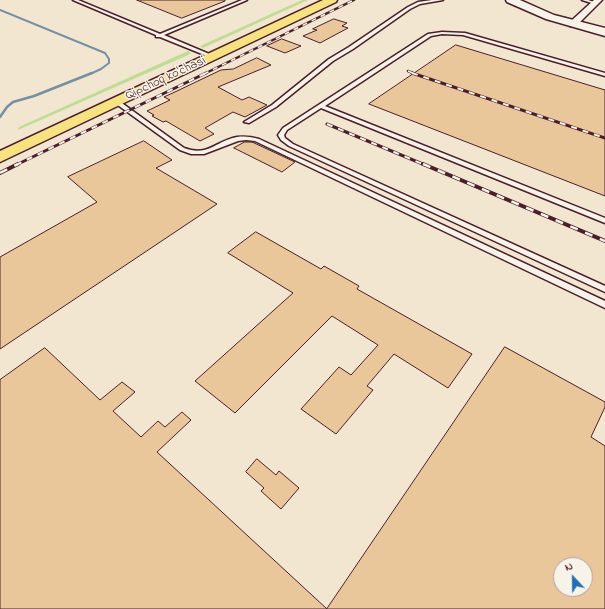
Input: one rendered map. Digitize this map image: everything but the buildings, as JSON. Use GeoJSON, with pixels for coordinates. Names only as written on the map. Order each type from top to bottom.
{"type":"FeatureCollection","features":[{"type":"Feature","properties":{"kind":"main road","name":"Qipchoq ko'chasi"},"geometry":{"type":"LineString","coordinates":[[0,146],[22,142],[116,102],[316,0]]}},
{"type":"Feature","properties":{"kind":"main road","name":"Qipchoq ko'chasi"},"geometry":{"type":"LineString","coordinates":[[0,157],[22,142],[207,55],[332,0]]}},
{"type":"Feature","properties":{"kind":"street"},"geometry":{"type":"LineString","coordinates":[[511,0],[537,12],[576,22],[605,26]]}},
{"type":"Feature","properties":{"kind":"street"},"geometry":{"type":"LineString","coordinates":[[526,0],[551,12],[605,32]]}},
{"type":"Feature","properties":{"kind":"street"},"geometry":{"type":"LineString","coordinates":[[576,22],[597,1]]}},
{"type":"Feature","properties":{"kind":"lane"},"geometry":{"type":"LineString","coordinates":[[75,0],[132,23],[158,36],[207,55]]}},
{"type":"Feature","properties":{"kind":"lane"},"geometry":{"type":"LineString","coordinates":[[158,36],[245,0]]}},
{"type":"Feature","properties":{"kind":"lane"},"geometry":{"type":"LineString","coordinates":[[247,122],[274,106],[331,60],[351,48],[408,8],[419,3],[441,0]]}},
{"type":"Feature","properties":{"kind":"lane"},"geometry":{"type":"LineString","coordinates":[[494,0],[505,0]]}},
{"type":"Feature","properties":{"kind":"lane"},"geometry":{"type":"LineString","coordinates":[[584,0],[597,1]]}},
{"type":"Feature","properties":{"kind":"lane"},"geometry":{"type":"LineString","coordinates":[[604,74],[464,34],[442,33],[430,35],[285,129],[281,135],[283,139],[305,151],[605,289]]}},
{"type":"Feature","properties":{"kind":"lane"},"geometry":{"type":"LineString","coordinates":[[116,102],[182,149],[189,152],[208,152],[236,138],[257,140],[605,305]]}},
{"type":"Feature","properties":{"kind":"lane"},"geometry":{"type":"LineString","coordinates":[[321,106],[605,221]]}},
{"type":"Feature","properties":{"kind":"green space"},"geometry":{"type":"Polygon","coordinates":[[[302,0],[308,0],[203,48],[200,46],[302,0]]]}},
{"type":"Feature","properties":{"kind":"green space"},"geometry":{"type":"Polygon","coordinates":[[[188,51],[191,53],[188,55],[18,130],[19,127],[188,51]]]}},
{"type":"Feature","properties":{"kind":"waterway"},"geometry":{"type":"LineString","coordinates":[[0,10],[105,53],[109,59],[109,63],[90,74]]}},
{"type":"Feature","properties":{"kind":"waterway"},"geometry":{"type":"LineString","coordinates":[[0,117],[7,107],[13,102],[34,96],[92,73]]}},
{"type":"Feature","properties":{"kind":"railway"},"geometry":{"type":"LineString","coordinates":[[204,74],[354,0]]}},
{"type":"Feature","properties":{"kind":"railway"},"geometry":{"type":"LineString","coordinates":[[408,71],[415,74]]}},
{"type":"Feature","properties":{"kind":"railway"},"geometry":{"type":"LineString","coordinates":[[16,165],[206,73]]}},
{"type":"Feature","properties":{"kind":"railway"},"geometry":{"type":"LineString","coordinates":[[412,73],[605,138]]}},
{"type":"Feature","properties":{"kind":"railway"},"geometry":{"type":"LineString","coordinates":[[327,124],[425,165]]}},
{"type":"Feature","properties":{"kind":"railway"},"geometry":{"type":"LineString","coordinates":[[423,164],[605,241]]}},
{"type":"Feature","properties":{"kind":"railway"},"geometry":{"type":"LineString","coordinates":[[0,173],[16,165]]}}]}
